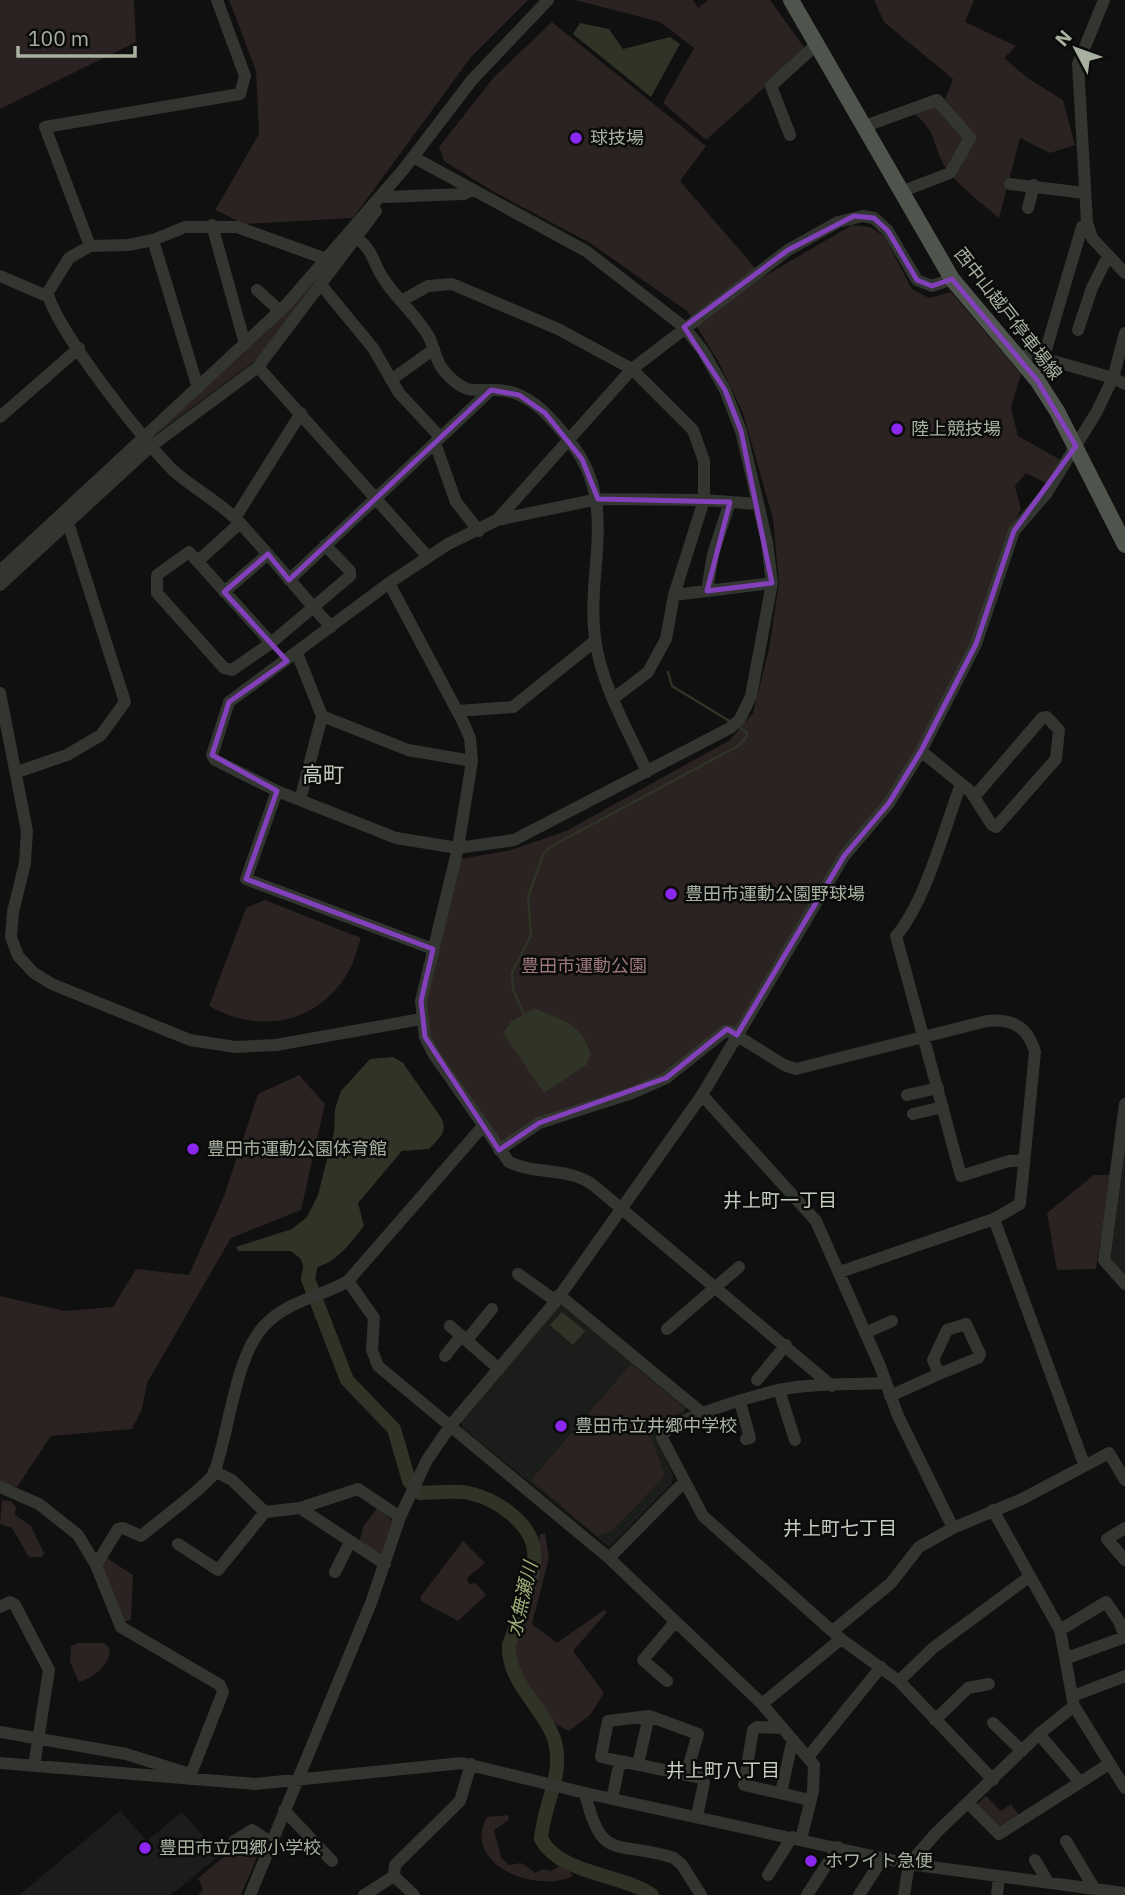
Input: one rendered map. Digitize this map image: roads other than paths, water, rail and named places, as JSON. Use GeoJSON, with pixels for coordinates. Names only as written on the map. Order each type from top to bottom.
{"type":"FeatureCollection","features":[{"type":"Feature","properties":{"kind":"main road","name":"西中山越戸停車場線"},"geometry":{"type":"LineString","coordinates":[[791,0],[903,191],[926,237],[953,279],[1037,380],[1120,521],[1125,545]]}},
{"type":"Feature","properties":{"kind":"street"},"geometry":{"type":"LineString","coordinates":[[90,246],[45,127],[240,94],[245,76],[217,0]]}},
{"type":"Feature","properties":{"kind":"street"},"geometry":{"type":"LineString","coordinates":[[0,585],[65,524],[198,388],[280,311],[403,170],[472,80],[548,0]]}},
{"type":"Feature","properties":{"kind":"street"},"geometry":{"type":"LineString","coordinates":[[1104,0],[1078,64],[1087,223],[1092,238],[1125,273]]}},
{"type":"Feature","properties":{"kind":"street"},"geometry":{"type":"LineString","coordinates":[[790,135],[771,86],[817,44]]}},
{"type":"Feature","properties":{"kind":"street"},"geometry":{"type":"LineString","coordinates":[[865,126],[937,100],[970,138],[950,173],[903,191]]}},
{"type":"Feature","properties":{"kind":"street"},"geometry":{"type":"LineString","coordinates":[[413,157],[586,251],[684,327],[703,351],[725,390],[741,431],[767,542],[772,583],[751,696],[740,719],[720,734],[514,840],[458,848],[396,838],[277,791],[215,760],[212,755],[229,702],[389,583],[428,557],[497,520],[632,369],[684,327],[788,250],[854,216],[874,218],[888,231],[917,280],[932,286],[953,279]]}},
{"type":"Feature","properties":{"kind":"street"},"geometry":{"type":"LineString","coordinates":[[0,570],[146,443],[258,367],[358,239],[403,170]]}},
{"type":"Feature","properties":{"kind":"street"},"geometry":{"type":"LineString","coordinates":[[1010,184],[1085,193]]}},
{"type":"Feature","properties":{"kind":"street"},"geometry":{"type":"LineString","coordinates":[[1028,208],[1034,185]]}},
{"type":"Feature","properties":{"kind":"street"},"geometry":{"type":"LineString","coordinates":[[385,197],[464,194],[471,190]]}},
{"type":"Feature","properties":{"kind":"street"},"geometry":{"type":"LineString","coordinates":[[1037,380],[1082,227],[1087,223]]}},
{"type":"Feature","properties":{"kind":"street"},"geometry":{"type":"LineString","coordinates":[[212,225],[245,344]]}},
{"type":"Feature","properties":{"kind":"street"},"geometry":{"type":"LineString","coordinates":[[49,297],[52,284],[69,258],[90,246],[128,245],[153,240],[185,227],[237,227],[326,259]]}},
{"type":"Feature","properties":{"kind":"street"},"geometry":{"type":"LineString","coordinates":[[358,239],[367,246],[383,279],[423,327],[442,369],[472,392],[510,392],[528,400],[545,413],[587,468],[598,499],[595,642],[614,698],[647,772]]}},
{"type":"Feature","properties":{"kind":"street"},"geometry":{"type":"LineString","coordinates":[[153,240],[198,388]]}},
{"type":"Feature","properties":{"kind":"street"},"geometry":{"type":"LineString","coordinates":[[1078,330],[1092,288],[1108,256]]}},
{"type":"Feature","properties":{"kind":"street"},"geometry":{"type":"LineString","coordinates":[[0,276],[49,297],[79,348],[146,443],[177,474],[237,521],[331,626]]}},
{"type":"Feature","properties":{"kind":"street"},"geometry":{"type":"LineString","coordinates":[[321,286],[373,348],[399,393],[437,440],[456,502],[479,531]]}},
{"type":"Feature","properties":{"kind":"street"},"geometry":{"type":"LineString","coordinates":[[401,301],[429,286],[458,286],[558,329],[632,369],[693,430],[704,461],[704,500],[674,595],[659,656],[642,679],[614,698]]}},
{"type":"Feature","properties":{"kind":"street"},"geometry":{"type":"LineString","coordinates":[[257,290],[280,311]]}},
{"type":"Feature","properties":{"kind":"street"},"geometry":{"type":"LineString","coordinates":[[250,1895],[385,1564],[400,1517],[427,1460],[451,1425],[557,1298],[702,1095],[845,856],[889,803],[921,751],[976,644],[1014,531],[1046,494],[1076,446],[1113,378],[1125,333]]}},
{"type":"Feature","properties":{"kind":"street"},"geometry":{"type":"LineString","coordinates":[[0,417],[79,348]]}},
{"type":"Feature","properties":{"kind":"street"},"geometry":{"type":"LineString","coordinates":[[391,380],[434,349]]}},
{"type":"Feature","properties":{"kind":"street"},"geometry":{"type":"LineString","coordinates":[[1018,358],[1029,354],[1113,378],[1125,384]]}},
{"type":"Feature","properties":{"kind":"street"},"geometry":{"type":"LineString","coordinates":[[258,367],[428,557]]}},
{"type":"Feature","properties":{"kind":"street"},"geometry":{"type":"LineString","coordinates":[[289,580],[491,390]]}},
{"type":"Feature","properties":{"kind":"street"},"geometry":{"type":"LineString","coordinates":[[198,561],[237,521],[301,413]]}},
{"type":"Feature","properties":{"kind":"street"},"geometry":{"type":"LineString","coordinates":[[497,520],[598,499],[704,500],[758,504]]}},
{"type":"Feature","properties":{"kind":"street"},"geometry":{"type":"LineString","coordinates":[[707,591],[713,554],[730,502]]}},
{"type":"Feature","properties":{"kind":"street"},"geometry":{"type":"LineString","coordinates":[[17,772],[67,755],[101,736],[125,702],[70,529],[65,524]]}},
{"type":"Feature","properties":{"kind":"street"},"geometry":{"type":"LineString","coordinates":[[271,643],[189,552],[156,575],[158,593],[224,668],[234,670],[271,643],[314,608],[351,574],[325,545]]}},
{"type":"Feature","properties":{"kind":"street"},"geometry":{"type":"LineString","coordinates":[[224,592],[268,554]]}},
{"type":"Feature","properties":{"kind":"street"},"geometry":{"type":"LineString","coordinates":[[389,583],[470,738],[471,761],[458,848],[421,1001],[425,1037],[433,1053],[509,1162],[520,1167],[582,1178],[621,1206],[832,1386]]}},
{"type":"Feature","properties":{"kind":"street"},"geometry":{"type":"LineString","coordinates":[[674,595],[772,583]]}},
{"type":"Feature","properties":{"kind":"street"},"geometry":{"type":"LineString","coordinates":[[457,711],[507,710],[513,707],[595,642]]}},
{"type":"Feature","properties":{"kind":"street"},"geometry":{"type":"LineString","coordinates":[[298,653],[322,716],[300,800]]}},
{"type":"Feature","properties":{"kind":"street"},"geometry":{"type":"LineString","coordinates":[[0,693],[27,831],[25,863],[13,912],[12,937],[18,956],[34,973],[52,984],[190,1040],[235,1047],[276,1045],[421,1018]]}},
{"type":"Feature","properties":{"kind":"street"},"geometry":{"type":"LineString","coordinates":[[322,716],[408,750],[471,761]]}},
{"type":"Feature","properties":{"kind":"street"},"geometry":{"type":"LineString","coordinates":[[921,751],[974,797],[996,827],[1056,759],[1059,730],[1047,717],[1042,718],[974,797]]}},
{"type":"Feature","properties":{"kind":"street"},"geometry":{"type":"LineString","coordinates":[[961,784],[908,922],[896,936],[961,1176],[1009,1161],[1024,1160]]}},
{"type":"Feature","properties":{"kind":"street"},"geometry":{"type":"LineString","coordinates":[[277,791],[246,879],[433,949]]}},
{"type":"Feature","properties":{"kind":"street"},"geometry":{"type":"LineString","coordinates":[[499,1150],[539,1123],[632,1093],[666,1078],[724,1031],[737,1035],[784,1065],[796,1069],[996,1020],[1008,1020],[1026,1032],[1035,1052],[1024,1160],[1024,1188],[1020,1204],[994,1219],[840,1272]]}},
{"type":"Feature","properties":{"kind":"street"},"geometry":{"type":"LineString","coordinates":[[907,1095],[938,1088]]}},
{"type":"Feature","properties":{"kind":"street"},"geometry":{"type":"LineString","coordinates":[[702,1095],[816,1221],[888,1389],[953,1528]]}},
{"type":"Feature","properties":{"kind":"street"},"geometry":{"type":"LineString","coordinates":[[1125,1104],[1104,1260],[1125,1284]]}},
{"type":"Feature","properties":{"kind":"street"},"geometry":{"type":"LineString","coordinates":[[913,1114],[943,1107]]}},
{"type":"Feature","properties":{"kind":"street"},"geometry":{"type":"LineString","coordinates":[[96,1565],[118,1529],[123,1528],[141,1536],[211,1477],[254,1340],[275,1315],[300,1300],[322,1294],[348,1281],[483,1126]]}},
{"type":"Feature","properties":{"kind":"street"},"geometry":{"type":"LineString","coordinates":[[994,1219],[1084,1464]]}},
{"type":"Feature","properties":{"kind":"street"},"geometry":{"type":"LineString","coordinates":[[667,1329],[739,1267]]}},
{"type":"Feature","properties":{"kind":"street"},"geometry":{"type":"LineString","coordinates":[[518,1274],[557,1298],[702,1413]]}},
{"type":"Feature","properties":{"kind":"street"},"geometry":{"type":"LineString","coordinates":[[348,1281],[374,1318],[372,1350],[378,1366],[609,1558],[762,1703],[808,1757],[814,1768],[810,1800],[797,1838],[768,1875]]}},
{"type":"Feature","properties":{"kind":"street"},"geometry":{"type":"LineString","coordinates":[[445,1356],[492,1310]]}},
{"type":"Feature","properties":{"kind":"street"},"geometry":{"type":"LineString","coordinates":[[865,1332],[892,1321]]}},
{"type":"Feature","properties":{"kind":"street"},"geometry":{"type":"LineString","coordinates":[[450,1326],[499,1369]]}},
{"type":"Feature","properties":{"kind":"street"},"geometry":{"type":"LineString","coordinates":[[757,1380],[786,1345]]}},
{"type":"Feature","properties":{"kind":"street"},"geometry":{"type":"LineString","coordinates":[[939,1374],[888,1389],[832,1386],[779,1390],[702,1413],[662,1433],[662,1438],[704,1516],[837,1635],[899,1681],[993,1780]]}},
{"type":"Feature","properties":{"kind":"street"},"geometry":{"type":"LineString","coordinates":[[779,1390],[795,1440]]}},
{"type":"Feature","properties":{"kind":"street"},"geometry":{"type":"LineString","coordinates":[[740,1402],[750,1438],[746,1439]]}},
{"type":"Feature","properties":{"kind":"street"},"geometry":{"type":"LineString","coordinates":[[762,1703],[891,1583],[915,1551],[953,1528],[1022,1499],[1109,1453],[1125,1480]]}},
{"type":"Feature","properties":{"kind":"street"},"geometry":{"type":"LineString","coordinates":[[214,1471],[232,1480],[265,1512]]}},
{"type":"Feature","properties":{"kind":"street"},"geometry":{"type":"LineString","coordinates":[[609,1558],[684,1482]]}},
{"type":"Feature","properties":{"kind":"street"},"geometry":{"type":"LineString","coordinates":[[0,1487],[38,1504],[61,1519],[78,1535],[96,1565],[121,1627],[220,1685],[223,1692],[189,1776]]}},
{"type":"Feature","properties":{"kind":"street"},"geometry":{"type":"LineString","coordinates":[[178,1544],[218,1570],[265,1512],[300,1508],[358,1489],[400,1517]]}},
{"type":"Feature","properties":{"kind":"street"},"geometry":{"type":"LineString","coordinates":[[300,1508],[385,1564]]}},
{"type":"Feature","properties":{"kind":"street"},"geometry":{"type":"LineString","coordinates":[[993,1510],[1060,1630],[1074,1701],[1124,1786]]}},
{"type":"Feature","properties":{"kind":"street"},"geometry":{"type":"LineString","coordinates":[[1125,1528],[1107,1539],[1125,1560]]}},
{"type":"Feature","properties":{"kind":"street"},"geometry":{"type":"LineString","coordinates":[[335,1572],[350,1542]]}},
{"type":"Feature","properties":{"kind":"street"},"geometry":{"type":"LineString","coordinates":[[899,1681],[933,1648],[1030,1577]]}},
{"type":"Feature","properties":{"kind":"street"},"geometry":{"type":"LineString","coordinates":[[0,1607],[10,1602],[15,1605],[49,1670],[34,1766]]}},
{"type":"Feature","properties":{"kind":"street"},"geometry":{"type":"LineString","coordinates":[[1060,1630],[1106,1602],[1119,1621],[1125,1637],[1067,1658]]}},
{"type":"Feature","properties":{"kind":"street"},"geometry":{"type":"LineString","coordinates":[[667,1681],[643,1660],[675,1622]]}},
{"type":"Feature","properties":{"kind":"street"},"geometry":{"type":"LineString","coordinates":[[808,1757],[881,1667]]}},
{"type":"Feature","properties":{"kind":"street"},"geometry":{"type":"LineString","coordinates":[[904,1895],[909,1864],[968,1803],[1074,1701],[1125,1676]]}},
{"type":"Feature","properties":{"kind":"street"},"geometry":{"type":"LineString","coordinates":[[935,1720],[968,1688],[989,1684]]}},
{"type":"Feature","properties":{"kind":"street"},"geometry":{"type":"LineString","coordinates":[[638,1764],[649,1716]]}},
{"type":"Feature","properties":{"kind":"street"},"geometry":{"type":"LineString","coordinates":[[686,1775],[698,1734],[649,1716],[608,1721],[601,1757],[703,1780],[697,1816]]}},
{"type":"Feature","properties":{"kind":"street"},"geometry":{"type":"LineString","coordinates":[[993,1723],[1021,1751]]}},
{"type":"Feature","properties":{"kind":"street"},"geometry":{"type":"LineString","coordinates":[[783,1728],[757,1727],[752,1730],[744,1785],[810,1800]]}},
{"type":"Feature","properties":{"kind":"street"},"geometry":{"type":"LineString","coordinates":[[0,1732],[126,1754],[189,1776]]}},
{"type":"Feature","properties":{"kind":"street"},"geometry":{"type":"LineString","coordinates":[[1039,1734],[1079,1781]]}},
{"type":"Feature","properties":{"kind":"street"},"geometry":{"type":"LineString","coordinates":[[781,1793],[791,1747],[795,1743]]}},
{"type":"Feature","properties":{"kind":"street"},"geometry":{"type":"LineString","coordinates":[[612,1799],[620,1761]]}},
{"type":"Feature","properties":{"kind":"street"},"geometry":{"type":"LineString","coordinates":[[0,1763],[189,1776],[255,1784],[454,1763],[471,1764],[585,1794],[697,1816],[909,1864],[1125,1893]]}},
{"type":"Feature","properties":{"kind":"street"},"geometry":{"type":"LineString","coordinates":[[394,1876],[395,1865],[460,1801],[471,1764]]}},
{"type":"Feature","properties":{"kind":"street"},"geometry":{"type":"LineString","coordinates":[[968,1803],[999,1834],[1109,1764]]}},
{"type":"Feature","properties":{"kind":"street"},"geometry":{"type":"LineString","coordinates":[[585,1794],[596,1833],[607,1843],[674,1858],[682,1865],[701,1895]]}},
{"type":"Feature","properties":{"kind":"street"},"geometry":{"type":"LineString","coordinates":[[284,1810],[332,1861]]}},
{"type":"Feature","properties":{"kind":"street"},"geometry":{"type":"LineString","coordinates":[[234,1841],[252,1829],[272,1843]]}},
{"type":"Feature","properties":{"kind":"street"},"geometry":{"type":"LineString","coordinates":[[1066,1841],[1094,1888]]}},
{"type":"Feature","properties":{"kind":"street"},"geometry":{"type":"LineString","coordinates":[[807,1895],[838,1847]]}},
{"type":"Feature","properties":{"kind":"street"},"geometry":{"type":"LineString","coordinates":[[859,1895],[883,1858]]}},
{"type":"Feature","properties":{"kind":"street"},"geometry":{"type":"LineString","coordinates":[[1035,1860],[1048,1882]]}},
{"type":"Feature","properties":{"kind":"street"},"geometry":{"type":"LineString","coordinates":[[364,1895],[394,1876]]}},
{"type":"Feature","properties":{"kind":"street"},"geometry":{"type":"LineString","coordinates":[[394,1876],[414,1895]]}},
{"type":"Feature","properties":{"kind":"street"},"geometry":{"type":"LineString","coordinates":[[997,1895],[999,1876]]}},
{"type":"Feature","properties":{"kind":"waterway"},"geometry":{"type":"LineString","coordinates":[[668,672],[672,686],[731,722]]}},
{"type":"Feature","properties":{"kind":"waterway"},"geometry":{"type":"LineString","coordinates":[[524,1014],[513,989],[512,973],[531,935],[528,897],[543,855],[550,847],[738,746],[746,738],[747,732],[737,726]]}},
{"type":"Feature","properties":{"kind":"waterway","name":"水無瀬川"},"geometry":{"type":"LineString","coordinates":[[313,1253],[308,1279],[347,1380],[394,1429],[409,1481],[420,1493],[463,1492],[501,1506],[519,1521],[531,1540],[534,1551],[532,1572],[509,1645],[514,1672],[550,1729],[557,1754],[555,1778],[541,1839],[550,1851],[562,1860],[652,1895]]}},
{"type":"Feature","properties":{"kind":"place","name":"球技場"},"geometry":{"type":"Point","coordinates":[576,138]}},
{"type":"Feature","properties":{"kind":"place","name":"陸上競技場"},"geometry":{"type":"Point","coordinates":[897,429]}},
{"type":"Feature","properties":{"kind":"place","name":"豊田市運動公園野球場"},"geometry":{"type":"Point","coordinates":[671,894]}},
{"type":"Feature","properties":{"kind":"place","name":"豊田市運動公園体育館"},"geometry":{"type":"Point","coordinates":[193,1149]}},
{"type":"Feature","properties":{"kind":"place","name":"豊田市立井郷中学校"},"geometry":{"type":"Point","coordinates":[561,1426]}},
{"type":"Feature","properties":{"kind":"place","name":"豊田市立四郷小学校"},"geometry":{"type":"Point","coordinates":[145,1848]}},
{"type":"Feature","properties":{"kind":"place","name":"ホワイト急便"},"geometry":{"type":"Point","coordinates":[811,1861]}},
{"type":"Feature","properties":{"kind":"district","name":"高町"},"geometry":{"type":"Point","coordinates":[323,775]}},
{"type":"Feature","properties":{"kind":"district","name":"井上町一丁目"},"geometry":{"type":"Point","coordinates":[780,1200]}},
{"type":"Feature","properties":{"kind":"district","name":"井上町七丁目"},"geometry":{"type":"Point","coordinates":[840,1528]}},
{"type":"Feature","properties":{"kind":"district","name":"井上町八丁目"},"geometry":{"type":"Point","coordinates":[723,1770]}},
{"type":"Feature","properties":{"kind":"park label","name":"豊田市運動公園"},"geometry":{"type":"Point","coordinates":[584,966]}}]}
